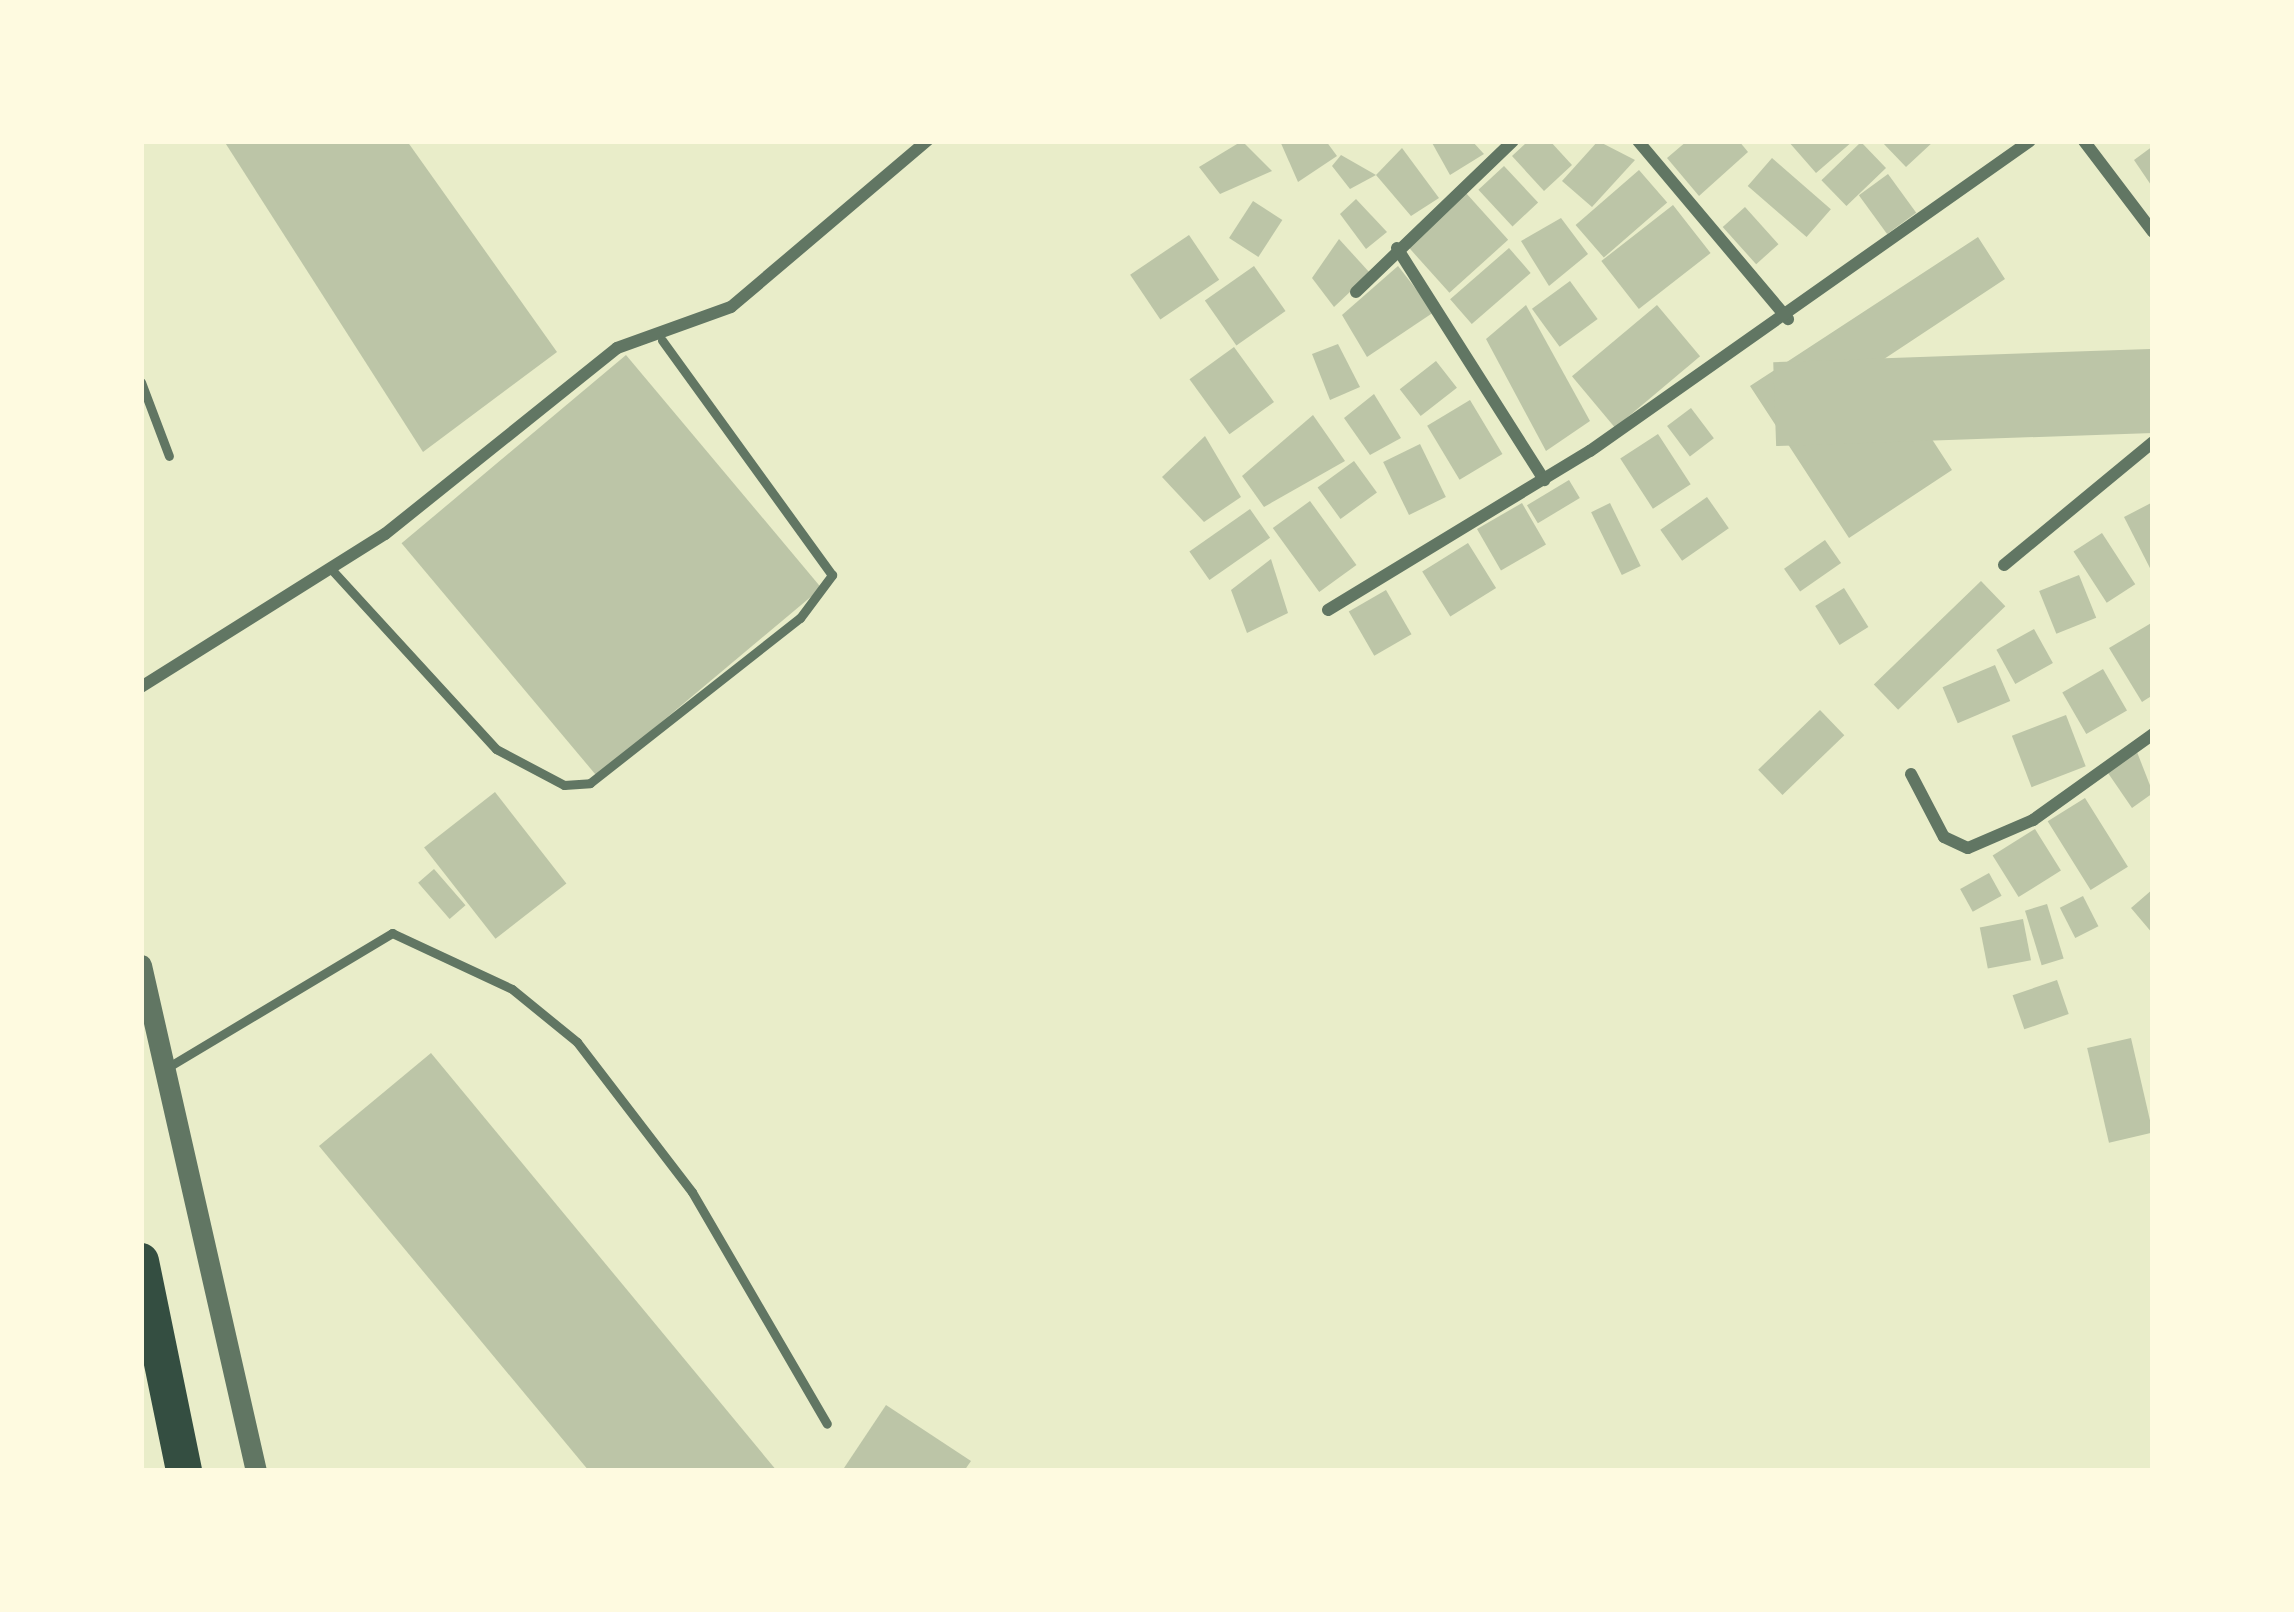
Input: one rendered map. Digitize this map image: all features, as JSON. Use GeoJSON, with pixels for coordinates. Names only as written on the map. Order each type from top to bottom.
{"type":"FeatureCollection","features":[{"type":"Feature","properties":{"kind":"highway"},"geometry":{"type":"LineString","coordinates":[[141,1261],[184,1471]]}},
{"type":"Feature","properties":{"kind":"street"},"geometry":{"type":"LineString","coordinates":[[141,688],[332,570],[617,348],[662,340],[731,307],[927,141]]}},
{"type":"Feature","properties":{"kind":"street"},"geometry":{"type":"LineString","coordinates":[[1356,292],[1513,141]]}},
{"type":"Feature","properties":{"kind":"street"},"geometry":{"type":"LineString","coordinates":[[1638,141],[1787,319]]}},
{"type":"Feature","properties":{"kind":"street"},"geometry":{"type":"LineString","coordinates":[[1328,610],[1544,480],[1787,319],[2030,141]]}},
{"type":"Feature","properties":{"kind":"street"},"geometry":{"type":"LineString","coordinates":[[2084,141],[2153,232]]}},
{"type":"Feature","properties":{"kind":"street"},"geometry":{"type":"LineString","coordinates":[[1397,248],[1544,480]]}},
{"type":"Feature","properties":{"kind":"street"},"geometry":{"type":"LineString","coordinates":[[2004,565],[2153,442]]}},
{"type":"Feature","properties":{"kind":"street"},"geometry":{"type":"LineString","coordinates":[[1911,774],[1944,837],[1968,848],[2033,820],[2153,734]]}},
{"type":"Feature","properties":{"kind":"street"},"geometry":{"type":"LineString","coordinates":[[141,965],[160,1071],[256,1471]]}},
{"type":"Feature","properties":{"kind":"lane"},"geometry":{"type":"LineString","coordinates":[[332,570],[496,749],[564,785],[590,783],[800,618],[832,575],[662,340]]}},
{"type":"Feature","properties":{"kind":"lane"},"geometry":{"type":"LineString","coordinates":[[141,382],[169,456]]}},
{"type":"Feature","properties":{"kind":"lane"},"geometry":{"type":"LineString","coordinates":[[160,1071],[392,933],[512,989],[577,1042],[692,1192],[827,1424]]}},
{"type":"Feature","properties":{"kind":"building"},"geometry":{"type":"Polygon","coordinates":[[[224,141],[407,141],[557,352],[423,452],[224,141]]]}},
{"type":"Feature","properties":{"kind":"building"},"geometry":{"type":"Polygon","coordinates":[[[1242,141],[1272,171],[1220,194],[1199,167],[1242,141]]]}},
{"type":"Feature","properties":{"kind":"building"},"geometry":{"type":"Polygon","coordinates":[[[1280,141],[1326,141],[1337,156],[1298,182],[1280,141]]]}},
{"type":"Feature","properties":{"kind":"building"},"geometry":{"type":"Polygon","coordinates":[[[1431,141],[1472,141],[1484,154],[1450,175],[1431,141]]]}},
{"type":"Feature","properties":{"kind":"building"},"geometry":{"type":"Polygon","coordinates":[[[1528,141],[1550,141],[1572,165],[1544,191],[1512,156],[1528,141]]]}},
{"type":"Feature","properties":{"kind":"building"},"geometry":{"type":"Polygon","coordinates":[[[1598,141],[1635,160],[1592,207],[1562,181],[1598,141]]]}},
{"type":"Feature","properties":{"kind":"building"},"geometry":{"type":"Polygon","coordinates":[[[1687,141],[1739,141],[1748,152],[1699,196],[1667,158],[1687,141]]]}},
{"type":"Feature","properties":{"kind":"building"},"geometry":{"type":"Polygon","coordinates":[[[1788,141],[1853,141],[1816,173],[1788,141]]]}},
{"type":"Feature","properties":{"kind":"building"},"geometry":{"type":"Polygon","coordinates":[[[1881,141],[1934,141],[1906,167],[1881,141]]]}},
{"type":"Feature","properties":{"kind":"building"},"geometry":{"type":"Polygon","coordinates":[[[1861,142],[1886,168],[1846,206],[1821,180],[1861,142]]]}},
{"type":"Feature","properties":{"kind":"building"},"geometry":{"type":"Polygon","coordinates":[[[2153,146],[2153,188],[2134,160],[2153,146]]]}},
{"type":"Feature","properties":{"kind":"building"},"geometry":{"type":"Polygon","coordinates":[[[1402,148],[1439,198],[1411,216],[1376,175],[1402,148]]]}},
{"type":"Feature","properties":{"kind":"building"},"geometry":{"type":"Polygon","coordinates":[[[1341,155],[1376,175],[1350,189],[1332,166],[1341,155]]]}},
{"type":"Feature","properties":{"kind":"building"},"geometry":{"type":"Polygon","coordinates":[[[1772,158],[1831,209],[1807,237],[1748,186],[1772,158]]]}},
{"type":"Feature","properties":{"kind":"building"},"geometry":{"type":"Polygon","coordinates":[[[1504,166],[1538,203],[1513,226],[1478,190],[1504,166]]]}},
{"type":"Feature","properties":{"kind":"building"},"geometry":{"type":"Polygon","coordinates":[[[1639,170],[1667,202],[1604,258],[1576,225],[1639,170]]]}},
{"type":"Feature","properties":{"kind":"building"},"geometry":{"type":"Polygon","coordinates":[[[1888,174],[1916,213],[1887,234],[1859,195],[1888,174]]]}},
{"type":"Feature","properties":{"kind":"building"},"geometry":{"type":"Polygon","coordinates":[[[1466,193],[1508,240],[1449,293],[1407,246],[1466,193]]]}},
{"type":"Feature","properties":{"kind":"building"},"geometry":{"type":"Polygon","coordinates":[[[1356,199],[1387,232],[1366,249],[1340,214],[1356,199]]]}},
{"type":"Feature","properties":{"kind":"building"},"geometry":{"type":"Polygon","coordinates":[[[1253,201],[1282,220],[1258,257],[1229,238],[1253,201]]]}},
{"type":"Feature","properties":{"kind":"building"},"geometry":{"type":"Polygon","coordinates":[[[1673,205],[1711,253],[1639,309],[1601,261],[1673,205]]]}},
{"type":"Feature","properties":{"kind":"building"},"geometry":{"type":"Polygon","coordinates":[[[1745,207],[1778,244],[1756,264],[1723,227],[1745,207]]]}},
{"type":"Feature","properties":{"kind":"building"},"geometry":{"type":"Polygon","coordinates":[[[1561,218],[1588,254],[1549,286],[1521,241],[1561,218]]]}},
{"type":"Feature","properties":{"kind":"building"},"geometry":{"type":"Polygon","coordinates":[[[1189,235],[1219,280],[1160,319],[1130,275],[1189,235]]]}},
{"type":"Feature","properties":{"kind":"building"},"geometry":{"type":"Polygon","coordinates":[[[1978,237],[2005,279],[1881,361],[1952,470],[1849,538],[1750,386],[1978,237]]]}},
{"type":"Feature","properties":{"kind":"building"},"geometry":{"type":"Polygon","coordinates":[[[1339,239],[1370,273],[1334,307],[1312,278],[1339,239]]]}},
{"type":"Feature","properties":{"kind":"building"},"geometry":{"type":"Polygon","coordinates":[[[1509,248],[1531,273],[1472,324],[1450,299],[1509,248]]]}},
{"type":"Feature","properties":{"kind":"building"},"geometry":{"type":"Polygon","coordinates":[[[1254,266],[1286,311],[1236,345],[1205,300],[1254,266]]]}},
{"type":"Feature","properties":{"kind":"building"},"geometry":{"type":"Polygon","coordinates":[[[1398,266],[1434,312],[1367,357],[1342,315],[1398,266]]]}},
{"type":"Feature","properties":{"kind":"building"},"geometry":{"type":"Polygon","coordinates":[[[1570,281],[1598,319],[1560,347],[1532,309],[1570,281]]]}},
{"type":"Feature","properties":{"kind":"building"},"geometry":{"type":"Polygon","coordinates":[[[1526,305],[1590,421],[1546,451],[1486,339],[1526,305]]]}},
{"type":"Feature","properties":{"kind":"building"},"geometry":{"type":"Polygon","coordinates":[[[1657,305],[1700,356],[1615,428],[1572,376],[1657,305]]]}},
{"type":"Feature","properties":{"kind":"building"},"geometry":{"type":"Polygon","coordinates":[[[1338,344],[1360,387],[1330,400],[1312,354],[1338,344]]]}},
{"type":"Feature","properties":{"kind":"building"},"geometry":{"type":"Polygon","coordinates":[[[1234,347],[1274,402],[1229,434],[1190,379],[1234,347]]]}},
{"type":"Feature","properties":{"kind":"building"},"geometry":{"type":"Polygon","coordinates":[[[2150,349],[2153,433],[1776,446],[1773,362],[2150,349]]]}},
{"type":"Feature","properties":{"kind":"building"},"geometry":{"type":"Polygon","coordinates":[[[626,355],[821,588],[597,776],[402,543],[626,355]]]}},
{"type":"Feature","properties":{"kind":"building"},"geometry":{"type":"Polygon","coordinates":[[[1436,361],[1457,388],[1421,416],[1400,389],[1436,361]]]}},
{"type":"Feature","properties":{"kind":"building"},"geometry":{"type":"Polygon","coordinates":[[[1374,394],[1401,438],[1370,455],[1344,418],[1374,394]]]}},
{"type":"Feature","properties":{"kind":"building"},"geometry":{"type":"Polygon","coordinates":[[[1470,400],[1502,454],[1460,480],[1427,426],[1470,400]]]}},
{"type":"Feature","properties":{"kind":"building"},"geometry":{"type":"Polygon","coordinates":[[[1691,408],[1714,438],[1690,456],[1667,426],[1691,408]]]}},
{"type":"Feature","properties":{"kind":"building"},"geometry":{"type":"Polygon","coordinates":[[[1313,415],[1345,461],[1264,507],[1242,476],[1313,415]]]}},
{"type":"Feature","properties":{"kind":"building"},"geometry":{"type":"Polygon","coordinates":[[[1658,434],[1691,484],[1653,509],[1620,459],[1658,434]]]}},
{"type":"Feature","properties":{"kind":"building"},"geometry":{"type":"Polygon","coordinates":[[[1205,436],[1241,497],[1204,522],[1162,477],[1205,436]]]}},
{"type":"Feature","properties":{"kind":"building"},"geometry":{"type":"Polygon","coordinates":[[[1420,444],[1446,497],[1409,515],[1383,462],[1420,444]]]}},
{"type":"Feature","properties":{"kind":"building"},"geometry":{"type":"Polygon","coordinates":[[[1354,461],[1377,493],[1341,519],[1318,487],[1354,461]]]}},
{"type":"Feature","properties":{"kind":"building"},"geometry":{"type":"Polygon","coordinates":[[[1569,480],[1580,498],[1538,523],[1527,505],[1569,480]]]}},
{"type":"Feature","properties":{"kind":"building"},"geometry":{"type":"Polygon","coordinates":[[[1707,497],[1729,528],[1682,561],[1660,530],[1707,497]]]}},
{"type":"Feature","properties":{"kind":"building"},"geometry":{"type":"Polygon","coordinates":[[[1310,501],[1356,565],[1319,592],[1273,528],[1310,501]]]}},
{"type":"Feature","properties":{"kind":"building"},"geometry":{"type":"Polygon","coordinates":[[[2153,502],[2153,574],[2124,517],[2153,502]]]}},
{"type":"Feature","properties":{"kind":"building"},"geometry":{"type":"Polygon","coordinates":[[[1522,503],[1546,545],[1501,571],[1477,529],[1522,503]]]}},
{"type":"Feature","properties":{"kind":"building"},"geometry":{"type":"Polygon","coordinates":[[[1610,503],[1641,566],[1622,575],[1591,512],[1610,503]]]}},
{"type":"Feature","properties":{"kind":"building"},"geometry":{"type":"Polygon","coordinates":[[[1250,509],[1270,538],[1209,580],[1189,551],[1250,509]]]}},
{"type":"Feature","properties":{"kind":"building"},"geometry":{"type":"Polygon","coordinates":[[[2102,533],[2135,584],[2107,603],[2073,552],[2102,533]]]}},
{"type":"Feature","properties":{"kind":"building"},"geometry":{"type":"Polygon","coordinates":[[[1825,540],[1841,563],[1800,592],[1784,569],[1825,540]]]}},
{"type":"Feature","properties":{"kind":"building"},"geometry":{"type":"Polygon","coordinates":[[[1468,543],[1496,588],[1450,617],[1422,572],[1468,543]]]}},
{"type":"Feature","properties":{"kind":"building"},"geometry":{"type":"Polygon","coordinates":[[[1271,559],[1288,613],[1247,633],[1231,590],[1271,559]]]}},
{"type":"Feature","properties":{"kind":"building"},"geometry":{"type":"Polygon","coordinates":[[[2079,575],[2096,618],[2056,634],[2039,591],[2079,575]]]}},
{"type":"Feature","properties":{"kind":"building"},"geometry":{"type":"Polygon","coordinates":[[[1981,581],[2005,606],[1898,710],[1874,685],[1981,581]]]}},
{"type":"Feature","properties":{"kind":"building"},"geometry":{"type":"Polygon","coordinates":[[[1844,588],[1868,627],[1840,645],[1815,606],[1844,588]]]}},
{"type":"Feature","properties":{"kind":"building"},"geometry":{"type":"Polygon","coordinates":[[[1386,590],[1412,634],[1374,656],[1349,612],[1386,590]]]}},
{"type":"Feature","properties":{"kind":"building"},"geometry":{"type":"Polygon","coordinates":[[[2153,622],[2153,695],[2142,702],[2109,648],[2153,622]]]}},
{"type":"Feature","properties":{"kind":"building"},"geometry":{"type":"Polygon","coordinates":[[[2034,629],[2053,663],[2015,684],[1996,650],[2034,629]]]}},
{"type":"Feature","properties":{"kind":"building"},"geometry":{"type":"Polygon","coordinates":[[[1995,665],[2010,701],[1958,723],[1943,687],[1995,665]]]}},
{"type":"Feature","properties":{"kind":"building"},"geometry":{"type":"Polygon","coordinates":[[[2103,669],[2127,711],[2086,734],[2062,693],[2103,669]]]}},
{"type":"Feature","properties":{"kind":"building"},"geometry":{"type":"Polygon","coordinates":[[[1820,710],[1844,735],[1782,795],[1758,770],[1820,710]]]}},
{"type":"Feature","properties":{"kind":"building"},"geometry":{"type":"Polygon","coordinates":[[[2066,715],[2086,766],[2032,787],[2012,736],[2066,715]]]}},
{"type":"Feature","properties":{"kind":"building"},"geometry":{"type":"Polygon","coordinates":[[[2137,752],[2153,793],[2132,808],[2108,773],[2137,752]]]}},
{"type":"Feature","properties":{"kind":"building"},"geometry":{"type":"Polygon","coordinates":[[[495,792],[566,883],[495,939],[424,847],[495,792]]]}},
{"type":"Feature","properties":{"kind":"building"},"geometry":{"type":"Polygon","coordinates":[[[2085,798],[2128,867],[2091,890],[2048,821],[2085,798]]]}},
{"type":"Feature","properties":{"kind":"building"},"geometry":{"type":"Polygon","coordinates":[[[2035,829],[2061,871],[2019,897],[1993,855],[2035,829]]]}},
{"type":"Feature","properties":{"kind":"building"},"geometry":{"type":"Polygon","coordinates":[[[434,869],[465,905],[450,919],[418,883],[434,869]]]}},
{"type":"Feature","properties":{"kind":"building"},"geometry":{"type":"Polygon","coordinates":[[[1989,873],[2002,896],[1973,912],[1960,889],[1989,873]]]}},
{"type":"Feature","properties":{"kind":"building"},"geometry":{"type":"Polygon","coordinates":[[[2153,889],[2153,934],[2131,908],[2153,889]]]}},
{"type":"Feature","properties":{"kind":"building"},"geometry":{"type":"Polygon","coordinates":[[[2083,896],[2098,926],[2075,938],[2060,908],[2083,896]]]}},
{"type":"Feature","properties":{"kind":"building"},"geometry":{"type":"Polygon","coordinates":[[[2047,904],[2064,959],[2042,965],[2025,911],[2047,904]]]}},
{"type":"Feature","properties":{"kind":"building"},"geometry":{"type":"Polygon","coordinates":[[[2023,919],[2031,960],[1988,969],[1980,927],[2023,919]]]}},
{"type":"Feature","properties":{"kind":"building"},"geometry":{"type":"Polygon","coordinates":[[[2057,980],[2069,1014],[2024,1029],[2013,995],[2057,980]]]}},
{"type":"Feature","properties":{"kind":"building"},"geometry":{"type":"Polygon","coordinates":[[[2131,1038],[2153,1133],[2109,1143],[2087,1048],[2131,1038]]]}},
{"type":"Feature","properties":{"kind":"building"},"geometry":{"type":"Polygon","coordinates":[[[431,1053],[777,1471],[589,1471],[319,1146],[431,1053]]]}},
{"type":"Feature","properties":{"kind":"building"},"geometry":{"type":"Polygon","coordinates":[[[886,1405],[971,1461],[964,1471],[842,1471],[886,1405]]]}}]}
